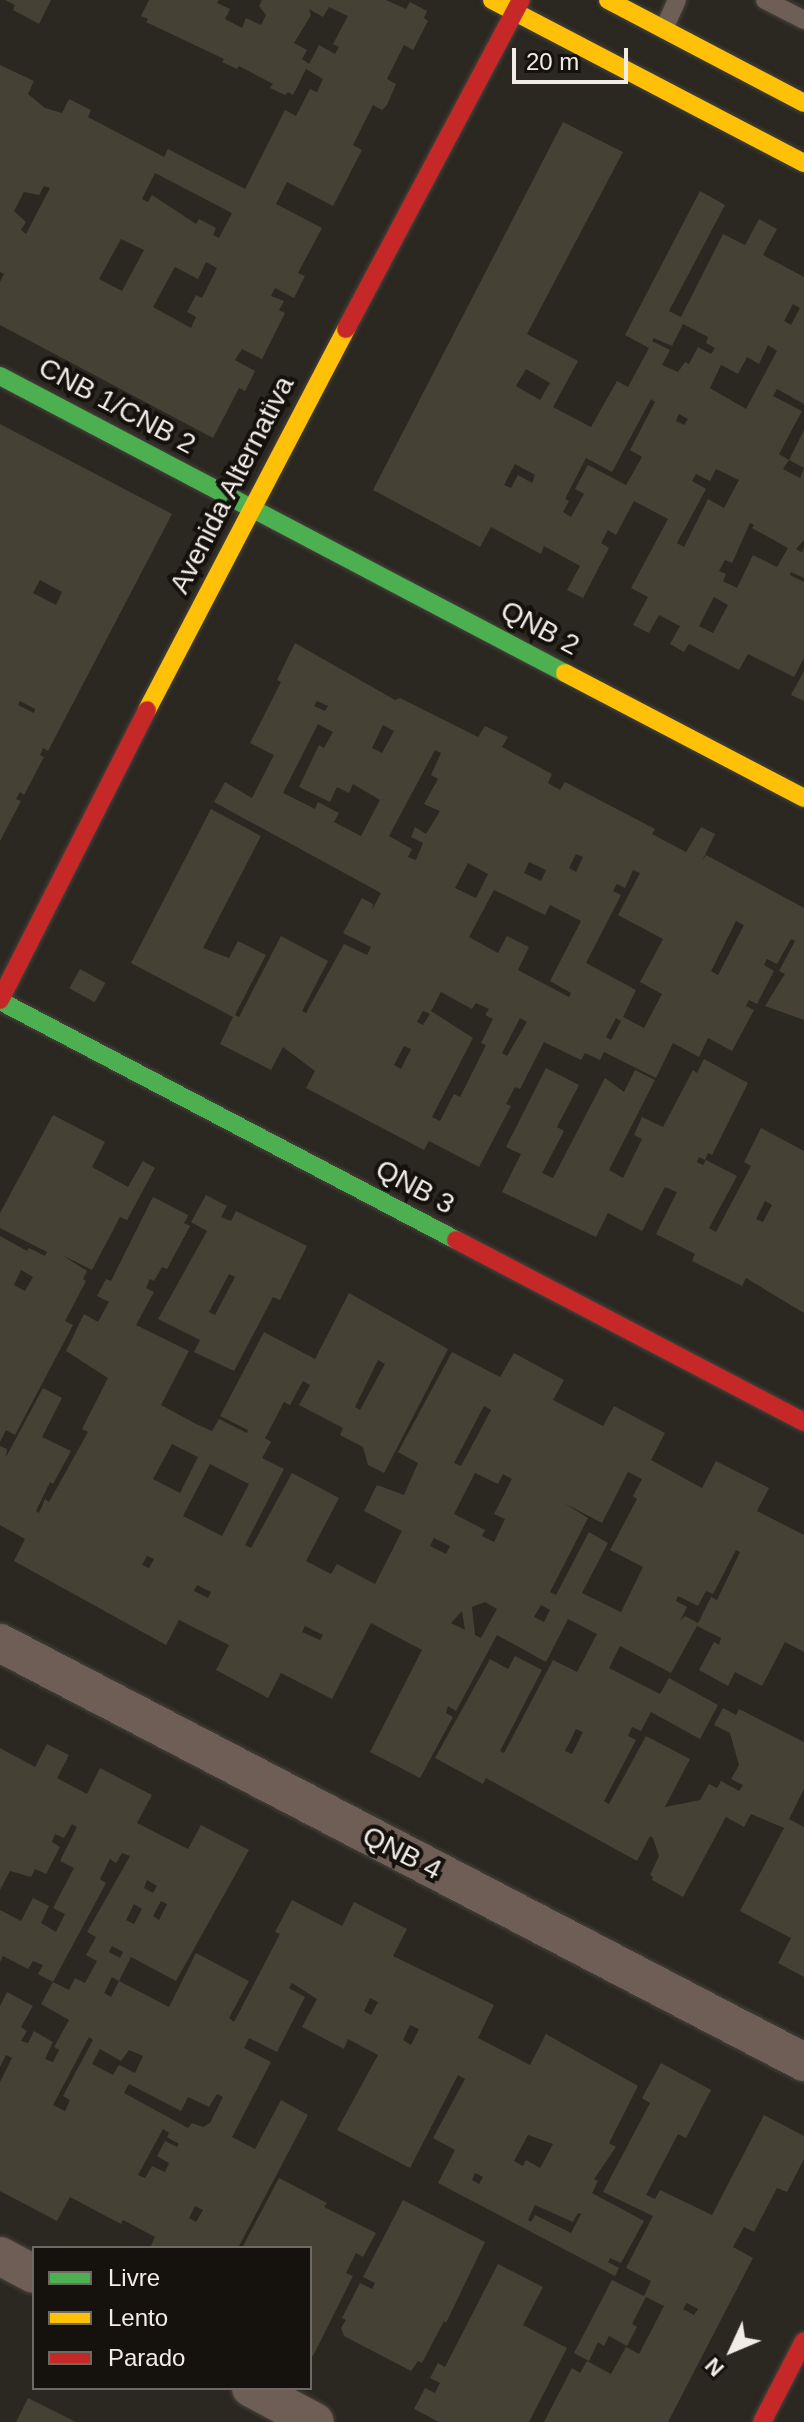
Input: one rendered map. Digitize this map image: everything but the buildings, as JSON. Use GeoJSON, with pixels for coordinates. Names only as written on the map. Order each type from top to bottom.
{"type":"FeatureCollection","features":[{"type":"Feature","properties":{"kind":"street"},"geometry":{"type":"LineString","coordinates":[[492,0],[518,6],[804,163]]}},
{"type":"Feature","properties":{"kind":"street"},"geometry":{"type":"LineString","coordinates":[[608,0],[804,103]]}},
{"type":"Feature","properties":{"kind":"street","name":"Avenida Alternativa"},"geometry":{"type":"LineString","coordinates":[[0,1000],[251,507],[518,6]]}},
{"type":"Feature","properties":{"kind":"street","name":"CNB 1/CNB 2"},"geometry":{"type":"LineString","coordinates":[[0,376],[251,507]]}},
{"type":"Feature","properties":{"kind":"street","name":"QNB 2"},"geometry":{"type":"LineString","coordinates":[[251,507],[804,798]]}},
{"type":"Feature","properties":{"kind":"street","name":"QNB 3"},"geometry":{"type":"LineString","coordinates":[[0,1000],[804,1422]]}},
{"type":"Feature","properties":{"kind":"street","name":"QNB 4"},"geometry":{"type":"LineString","coordinates":[[0,1643],[804,2062]]}},
{"type":"Feature","properties":{"kind":"street"},"geometry":{"type":"LineString","coordinates":[[0,2256],[32,2273]]}},
{"type":"Feature","properties":{"kind":"street"},"geometry":{"type":"LineString","coordinates":[[762,2422],[804,2341]]}},
{"type":"Feature","properties":{"kind":"street"},"geometry":{"type":"LineString","coordinates":[[255,2390],[315,2422]]}},
{"type":"Feature","properties":{"kind":"lane"},"geometry":{"type":"LineString","coordinates":[[664,29],[677,0]]}},
{"type":"Feature","properties":{"kind":"lane"},"geometry":{"type":"LineString","coordinates":[[765,0],[804,20]]}},
{"type":"Feature","properties":{"kind":"traffic: fast"},"geometry":{"type":"LineString","coordinates":[[0,376],[565,673]]}},
{"type":"Feature","properties":{"kind":"traffic: fast"},"geometry":{"type":"LineString","coordinates":[[0,1001],[456,1240]]}},
{"type":"Feature","properties":{"kind":"traffic: slow"},"geometry":{"type":"LineString","coordinates":[[492,0],[804,163]]}},
{"type":"Feature","properties":{"kind":"traffic: slow"},"geometry":{"type":"LineString","coordinates":[[608,0],[804,103]]}},
{"type":"Feature","properties":{"kind":"traffic: slow"},"geometry":{"type":"LineString","coordinates":[[147,710],[346,329]]}},
{"type":"Feature","properties":{"kind":"traffic: slow"},"geometry":{"type":"LineString","coordinates":[[565,673],[804,798]]}},
{"type":"Feature","properties":{"kind":"traffic: jam"},"geometry":{"type":"LineString","coordinates":[[346,329],[521,0]]}},
{"type":"Feature","properties":{"kind":"traffic: jam"},"geometry":{"type":"LineString","coordinates":[[0,1000],[147,710]]}},
{"type":"Feature","properties":{"kind":"traffic: jam"},"geometry":{"type":"LineString","coordinates":[[456,1240],[804,1422]]}},
{"type":"Feature","properties":{"kind":"traffic: jam"},"geometry":{"type":"LineString","coordinates":[[762,2422],[804,2341]]}}]}
